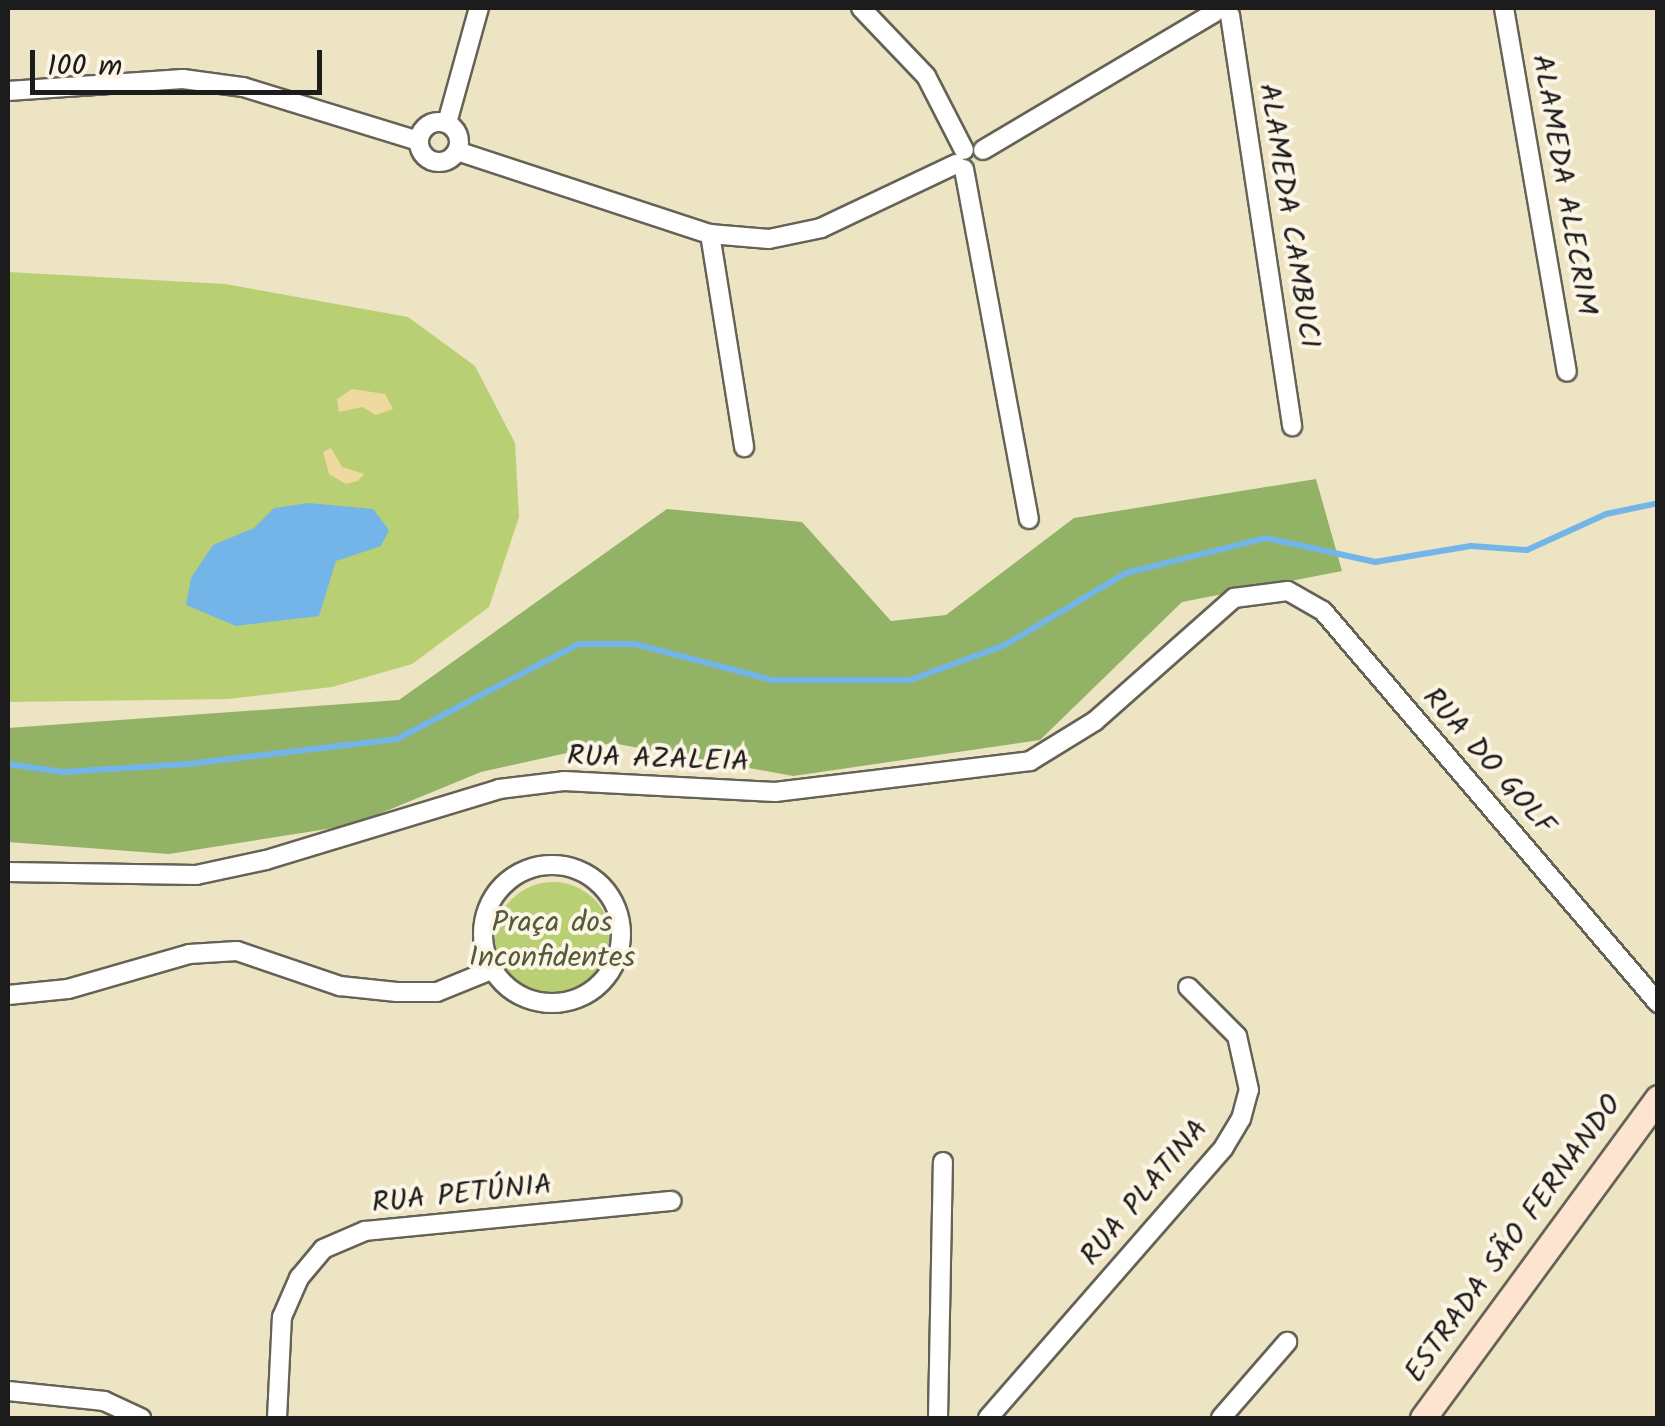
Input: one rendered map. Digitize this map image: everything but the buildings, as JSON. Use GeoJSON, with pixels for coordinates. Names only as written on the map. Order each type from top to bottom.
{"type":"FeatureCollection","features":[{"type":"Feature","properties":{"kind":"main road","name":"ESTRADA SÃO FERNANDO"},"geometry":{"type":"LineString","coordinates":[[1423,1418],[1658,1098]]}},
{"type":"Feature","properties":{"kind":"street"},"geometry":{"type":"LineString","coordinates":[[447,123],[479,8]]}},
{"type":"Feature","properties":{"kind":"street"},"geometry":{"type":"LineString","coordinates":[[862,8],[926,76],[967,158],[1029,519]]}},
{"type":"Feature","properties":{"kind":"street","name":"ALAMEDA ALECRIM"},"geometry":{"type":"LineString","coordinates":[[1504,8],[1567,372]]}},
{"type":"Feature","properties":{"kind":"street"},"geometry":{"type":"LineString","coordinates":[[8,91],[183,79],[243,87],[419,141],[433,160],[456,152],[710,234],[769,239],[821,228],[967,158],[1225,11]]}},
{"type":"Feature","properties":{"kind":"street","name":"ALAMEDA CAMBUCI"},"geometry":{"type":"LineString","coordinates":[[1225,11],[1292,426]]}},
{"type":"Feature","properties":{"kind":"street"},"geometry":{"type":"LineString","coordinates":[[419,141],[428,125],[447,123]]}},
{"type":"Feature","properties":{"kind":"street"},"geometry":{"type":"LineString","coordinates":[[447,123],[459,138],[456,152]]}},
{"type":"Feature","properties":{"kind":"street"},"geometry":{"type":"LineString","coordinates":[[710,234],[744,447]]}},
{"type":"Feature","properties":{"kind":"street","name":"RUA DO GOLF"},"geometry":{"type":"LineString","coordinates":[[1258,592],[1288,591],[1323,612],[1658,1002]]}},
{"type":"Feature","properties":{"kind":"street","name":"RUA AZALEIA"},"geometry":{"type":"LineString","coordinates":[[8,872],[196,875],[266,860],[499,789],[564,781],[775,792],[1030,761],[1066,744],[1234,598],[1258,592]]}},
{"type":"Feature","properties":{"kind":"street"},"geometry":{"type":"LineString","coordinates":[[543,865],[588,874],[617,908],[619,954],[592,991],[560,1002],[526,1000],[491,970],[482,926],[502,885],[521,872],[543,865]]}},
{"type":"Feature","properties":{"kind":"street"},"geometry":{"type":"LineString","coordinates":[[8,995],[68,989],[130,966],[205,953],[237,952],[340,986],[397,992],[437,992],[491,970]]}},
{"type":"Feature","properties":{"kind":"street","name":"RUA PLATINA"},"geometry":{"type":"LineString","coordinates":[[988,1418],[1224,1147],[1241,1119],[1250,1090],[1237,1036],[1188,987]]}},
{"type":"Feature","properties":{"kind":"street"},"geometry":{"type":"LineString","coordinates":[[938,1418],[943,1162]]}},
{"type":"Feature","properties":{"kind":"street","name":"RUA PETÚNIA"},"geometry":{"type":"LineString","coordinates":[[277,1418],[282,1317],[299,1278],[323,1250],[365,1231],[672,1201]]}},
{"type":"Feature","properties":{"kind":"street"},"geometry":{"type":"LineString","coordinates":[[1221,1418],[1286,1342]]}},
{"type":"Feature","properties":{"kind":"street"},"geometry":{"type":"LineString","coordinates":[[8,1392],[104,1402],[141,1418]]}},
{"type":"Feature","properties":{"kind":"green space"},"geometry":{"type":"Polygon","coordinates":[[[8,272],[225,284],[408,317],[475,366],[515,443],[519,517],[489,607],[412,664],[332,687],[228,699],[8,702],[8,272]]]}},
{"type":"Feature","properties":{"kind":"green space"},"geometry":{"type":"Polygon","coordinates":[[[1316,479],[1342,571],[1182,602],[1040,740],[793,776],[612,743],[481,772],[352,825],[169,854],[8,842],[8,728],[399,700],[667,509],[802,522],[891,621],[946,615],[1074,518],[1316,479]]]}},
{"type":"Feature","properties":{"kind":"green space","name":"Praça dos Inconfidentes"},"geometry":{"type":"Polygon","coordinates":[[[553,882],[575,886],[594,899],[607,918],[611,940],[607,962],[594,981],[575,994],[553,998],[531,994],[512,981],[499,962],[495,940],[499,918],[512,899],[531,886],[553,882]]]}},
{"type":"Feature","properties":{"kind":"sand"},"geometry":{"type":"Polygon","coordinates":[[[352,389],[385,394],[393,409],[376,415],[362,407],[339,412],[337,399],[352,389]]]}},
{"type":"Feature","properties":{"kind":"sand"},"geometry":{"type":"Polygon","coordinates":[[[331,448],[342,467],[364,474],[358,481],[346,484],[329,474],[323,452],[331,448]]]}},
{"type":"Feature","properties":{"kind":"water"},"geometry":{"type":"Polygon","coordinates":[[[309,503],[373,509],[389,530],[381,546],[336,561],[319,616],[236,626],[186,605],[191,578],[213,545],[254,528],[274,508],[309,503]]]}},
{"type":"Feature","properties":{"kind":"waterway"},"geometry":{"type":"LineString","coordinates":[[8,764],[63,772],[188,764],[397,739],[579,644],[635,644],[772,680],[910,680],[1005,645],[1126,573],[1266,538],[1375,562],[1471,546],[1527,550],[1606,514],[1658,503]]}}]}
